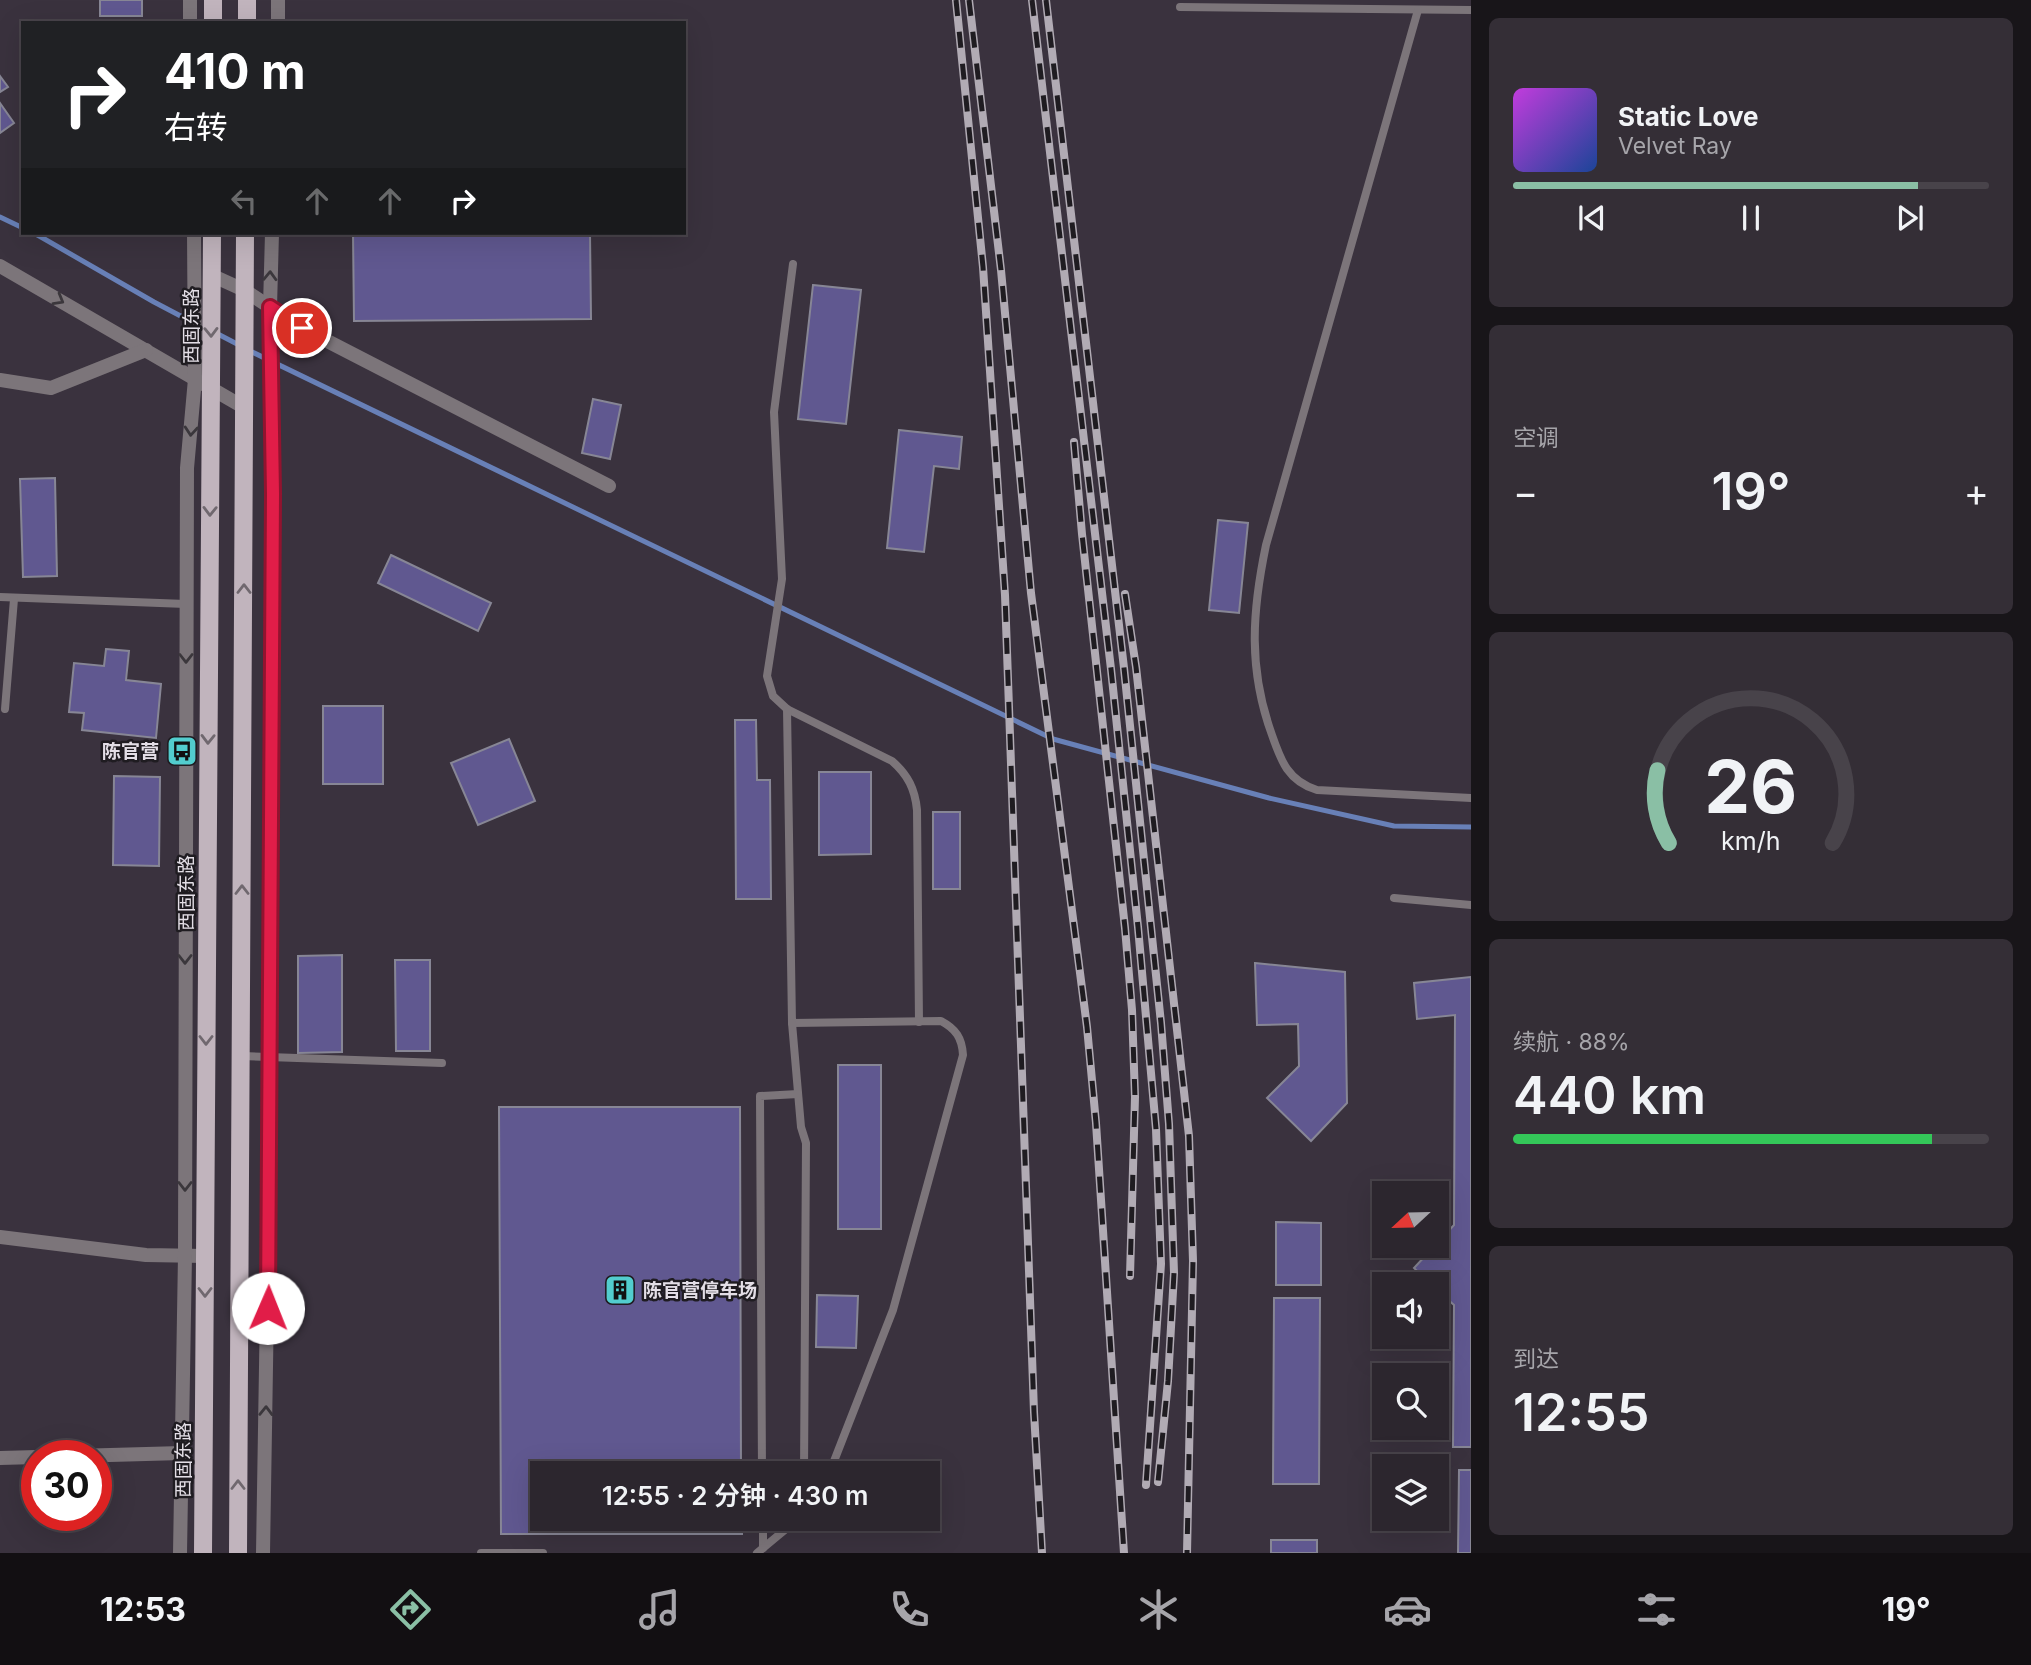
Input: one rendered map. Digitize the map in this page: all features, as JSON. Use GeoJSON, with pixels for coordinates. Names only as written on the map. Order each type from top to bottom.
{"type":"FeatureCollection","features":[{"type":"Feature","properties":{"kind":"main road"},"geometry":{"type":"LineString","coordinates":[[213,0],[213,21]]}},
{"type":"Feature","properties":{"kind":"main road"},"geometry":{"type":"LineString","coordinates":[[247,0],[247,21]]}},
{"type":"Feature","properties":{"kind":"main road","name":"西固东路"},"geometry":{"type":"LineString","coordinates":[[203,1553],[203,384],[212,370],[203,291],[211,275],[212,235]]}},
{"type":"Feature","properties":{"kind":"main road"},"geometry":{"type":"LineString","coordinates":[[238,1553],[245,235]]}},
{"type":"Feature","properties":{"kind":"street"},"geometry":{"type":"LineString","coordinates":[[190,0],[190,21]]}},
{"type":"Feature","properties":{"kind":"street"},"geometry":{"type":"LineString","coordinates":[[278,0],[278,21]]}},
{"type":"Feature","properties":{"kind":"street"},"geometry":{"type":"LineString","coordinates":[[180,1553],[185,1255],[187,468],[203,384],[195,363],[203,291],[194,235]]}},
{"type":"Feature","properties":{"kind":"street"},"geometry":{"type":"LineString","coordinates":[[263,1553],[271,1056],[272,235]]}},
{"type":"Feature","properties":{"kind":"street"},"geometry":{"type":"LineString","coordinates":[[0,266],[244,408]]}},
{"type":"Feature","properties":{"kind":"street"},"geometry":{"type":"LineString","coordinates":[[211,275],[244,290],[270,314],[609,486]]}},
{"type":"Feature","properties":{"kind":"street"},"geometry":{"type":"LineString","coordinates":[[0,380],[51,388],[145,350]]}},
{"type":"Feature","properties":{"kind":"street"},"geometry":{"type":"LineString","coordinates":[[0,1237],[146,1255],[205,1256]]}},
{"type":"Feature","properties":{"kind":"street"},"geometry":{"type":"LineString","coordinates":[[112,1455],[181,1453]]}},
{"type":"Feature","properties":{"kind":"street"},"geometry":{"type":"LineString","coordinates":[[0,1458],[21,1457]]}},
{"type":"Feature","properties":{"kind":"lane"},"geometry":{"type":"LineString","coordinates":[[1180,8],[1471,10]]}},
{"type":"Feature","properties":{"kind":"lane"},"geometry":{"type":"LineString","coordinates":[[1418,10],[1266,545],[1256,603],[1255,653],[1261,704],[1282,763],[1299,783],[1317,790],[1471,798]]}},
{"type":"Feature","properties":{"kind":"lane"},"geometry":{"type":"LineString","coordinates":[[793,264],[774,412],[782,579],[767,676],[773,696],[787,709],[892,761],[911,783],[917,810],[919,1022]]}},
{"type":"Feature","properties":{"kind":"lane"},"geometry":{"type":"LineString","coordinates":[[0,597],[186,604]]}},
{"type":"Feature","properties":{"kind":"lane"},"geometry":{"type":"LineString","coordinates":[[5,709],[14,599]]}},
{"type":"Feature","properties":{"kind":"lane"},"geometry":{"type":"LineString","coordinates":[[787,709],[792,1023],[801,1127],[806,1143],[804,1461]]}},
{"type":"Feature","properties":{"kind":"lane"},"geometry":{"type":"LineString","coordinates":[[1394,898],[1471,905]]}},
{"type":"Feature","properties":{"kind":"lane"},"geometry":{"type":"LineString","coordinates":[[792,1023],[941,1021],[958,1034],[962,1044],[963,1055],[893,1310],[834,1461]]}},
{"type":"Feature","properties":{"kind":"lane"},"geometry":{"type":"LineString","coordinates":[[241,1056],[442,1063]]}},
{"type":"Feature","properties":{"kind":"lane"},"geometry":{"type":"LineString","coordinates":[[762,1461],[760,1096],[798,1094]]}},
{"type":"Feature","properties":{"kind":"lane"},"geometry":{"type":"LineString","coordinates":[[760,1551],[762,1531]]}},
{"type":"Feature","properties":{"kind":"lane"},"geometry":{"type":"LineString","coordinates":[[760,1551],[784,1531]]}},
{"type":"Feature","properties":{"kind":"lane"},"geometry":{"type":"LineString","coordinates":[[481,1553],[543,1553]]}},
{"type":"Feature","properties":{"kind":"building"},"geometry":{"type":"Polygon","coordinates":[[[100,0],[142,0],[142,16],[100,16],[100,0]]]}},
{"type":"Feature","properties":{"kind":"building"},"geometry":{"type":"Polygon","coordinates":[[[0,76],[8,87],[0,92],[0,76]]]}},
{"type":"Feature","properties":{"kind":"building"},"geometry":{"type":"Polygon","coordinates":[[[0,103],[14,123],[0,133],[0,103]]]}},
{"type":"Feature","properties":{"kind":"building"},"geometry":{"type":"Polygon","coordinates":[[[353,235],[590,235],[591,319],[354,321],[353,235]]]}},
{"type":"Feature","properties":{"kind":"building"},"geometry":{"type":"Polygon","coordinates":[[[813,285],[861,290],[846,424],[798,419],[813,285]]]}},
{"type":"Feature","properties":{"kind":"building"},"geometry":{"type":"Polygon","coordinates":[[[593,399],[621,405],[610,459],[582,453],[593,399]]]}},
{"type":"Feature","properties":{"kind":"building"},"geometry":{"type":"Polygon","coordinates":[[[899,430],[962,437],[959,469],[934,466],[924,552],[887,548],[899,430]]]}},
{"type":"Feature","properties":{"kind":"building"},"geometry":{"type":"Polygon","coordinates":[[[55,478],[57,576],[23,577],[20,479],[55,478]]]}},
{"type":"Feature","properties":{"kind":"building"},"geometry":{"type":"Polygon","coordinates":[[[1218,520],[1248,523],[1239,613],[1209,610],[1218,520]]]}},
{"type":"Feature","properties":{"kind":"building"},"geometry":{"type":"Polygon","coordinates":[[[391,555],[491,603],[478,631],[378,583],[391,555]]]}},
{"type":"Feature","properties":{"kind":"building"},"geometry":{"type":"Polygon","coordinates":[[[106,649],[129,651],[126,680],[161,684],[156,738],[82,730],[84,713],[69,712],[74,663],[104,666],[106,649]]]}},
{"type":"Feature","properties":{"kind":"building"},"geometry":{"type":"Polygon","coordinates":[[[323,706],[383,706],[383,784],[323,784],[323,706]]]}},
{"type":"Feature","properties":{"kind":"building"},"geometry":{"type":"Polygon","coordinates":[[[735,720],[756,720],[757,780],[770,780],[771,899],[736,899],[735,720]]]}},
{"type":"Feature","properties":{"kind":"building"},"geometry":{"type":"Polygon","coordinates":[[[509,739],[535,801],[478,825],[451,763],[509,739]]]}},
{"type":"Feature","properties":{"kind":"building"},"geometry":{"type":"Polygon","coordinates":[[[819,772],[871,772],[871,854],[819,855],[819,772]]]}},
{"type":"Feature","properties":{"kind":"building"},"geometry":{"type":"Polygon","coordinates":[[[114,776],[160,777],[159,866],[113,865],[114,776]]]}},
{"type":"Feature","properties":{"kind":"building"},"geometry":{"type":"Polygon","coordinates":[[[933,812],[960,812],[960,889],[933,889],[933,812]]]}},
{"type":"Feature","properties":{"kind":"building"},"geometry":{"type":"Polygon","coordinates":[[[342,955],[342,1052],[298,1053],[298,956],[342,955]]]}},
{"type":"Feature","properties":{"kind":"building"},"geometry":{"type":"Polygon","coordinates":[[[395,960],[430,960],[430,1051],[396,1051],[395,960]]]}},
{"type":"Feature","properties":{"kind":"building"},"geometry":{"type":"Polygon","coordinates":[[[1255,963],[1345,972],[1347,1103],[1311,1141],[1267,1098],[1299,1066],[1298,1024],[1257,1025],[1255,963]]]}},
{"type":"Feature","properties":{"kind":"building"},"geometry":{"type":"Polygon","coordinates":[[[1471,977],[1471,1447],[1453,1447],[1454,1305],[1449,1301],[1449,1272],[1418,1272],[1414,1268],[1423,1258],[1449,1258],[1449,1230],[1454,1225],[1455,1015],[1417,1019],[1414,983],[1471,977]]]}},
{"type":"Feature","properties":{"kind":"building"},"geometry":{"type":"Polygon","coordinates":[[[838,1065],[881,1065],[881,1229],[838,1229],[838,1065]]]}},
{"type":"Feature","properties":{"kind":"building","name":"陈官营停车场"},"geometry":{"type":"Polygon","coordinates":[[[499,1107],[740,1107],[741,1461],[530,1461],[530,1531],[742,1531],[742,1534],[501,1534],[499,1107]]]}},
{"type":"Feature","properties":{"kind":"building"},"geometry":{"type":"Polygon","coordinates":[[[1276,1222],[1321,1223],[1321,1285],[1276,1285],[1276,1222]]]}},
{"type":"Feature","properties":{"kind":"building"},"geometry":{"type":"Polygon","coordinates":[[[817,1295],[858,1296],[856,1348],[816,1347],[817,1295]]]}},
{"type":"Feature","properties":{"kind":"building"},"geometry":{"type":"Polygon","coordinates":[[[1274,1298],[1320,1298],[1319,1484],[1273,1484],[1274,1298]]]}},
{"type":"Feature","properties":{"kind":"building"},"geometry":{"type":"Polygon","coordinates":[[[1459,1470],[1471,1470],[1471,1553],[1458,1553],[1459,1470]]]}},
{"type":"Feature","properties":{"kind":"building"},"geometry":{"type":"Polygon","coordinates":[[[1271,1540],[1317,1540],[1317,1553],[1271,1553],[1271,1540]]]}},
{"type":"Feature","properties":{"kind":"waterway"},"geometry":{"type":"LineString","coordinates":[[0,217],[21,227]]}},
{"type":"Feature","properties":{"kind":"waterway"},"geometry":{"type":"LineString","coordinates":[[37,235],[192,322]]}},
{"type":"Feature","properties":{"kind":"waterway"},"geometry":{"type":"LineString","coordinates":[[214,332],[239,345]]}},
{"type":"Feature","properties":{"kind":"waterway"},"geometry":{"type":"LineString","coordinates":[[248,350],[1053,739],[1269,798],[1394,826],[1471,827]]}},
{"type":"Feature","properties":{"kind":"railway"},"geometry":{"type":"LineString","coordinates":[[956,0],[983,267],[1005,595],[1034,1412],[1042,1553]]}},
{"type":"Feature","properties":{"kind":"railway"},"geometry":{"type":"LineString","coordinates":[[969,0],[1001,270],[1031,593],[1087,1027],[1096,1123],[1124,1553]]}},
{"type":"Feature","properties":{"kind":"railway"},"geometry":{"type":"LineString","coordinates":[[1032,0],[1111,669],[1156,1129],[1161,1264],[1146,1485]]}},
{"type":"Feature","properties":{"kind":"railway"},"geometry":{"type":"LineString","coordinates":[[1046,0],[1124,668],[1169,1124],[1174,1273],[1168,1381],[1158,1482]]}},
{"type":"Feature","properties":{"kind":"railway"},"geometry":{"type":"LineString","coordinates":[[1074,442],[1132,1010],[1135,1097],[1130,1276]]}},
{"type":"Feature","properties":{"kind":"railway"},"geometry":{"type":"LineString","coordinates":[[1125,594],[1136,667],[1189,1136],[1193,1261],[1187,1553]]}},
{"type":"Feature","properties":{"kind":"place","name":"陈官营"},"geometry":{"type":"Point","coordinates":[182,751]}},
{"type":"Feature","properties":{"kind":"place","name":"陈官营停车场"},"geometry":{"type":"Point","coordinates":[620,1290]}},
{"type":"Feature","properties":{"kind":"route"},"geometry":{"type":"LineString","coordinates":[[268,1308],[273,494],[270,307],[302,328]]}}]}
